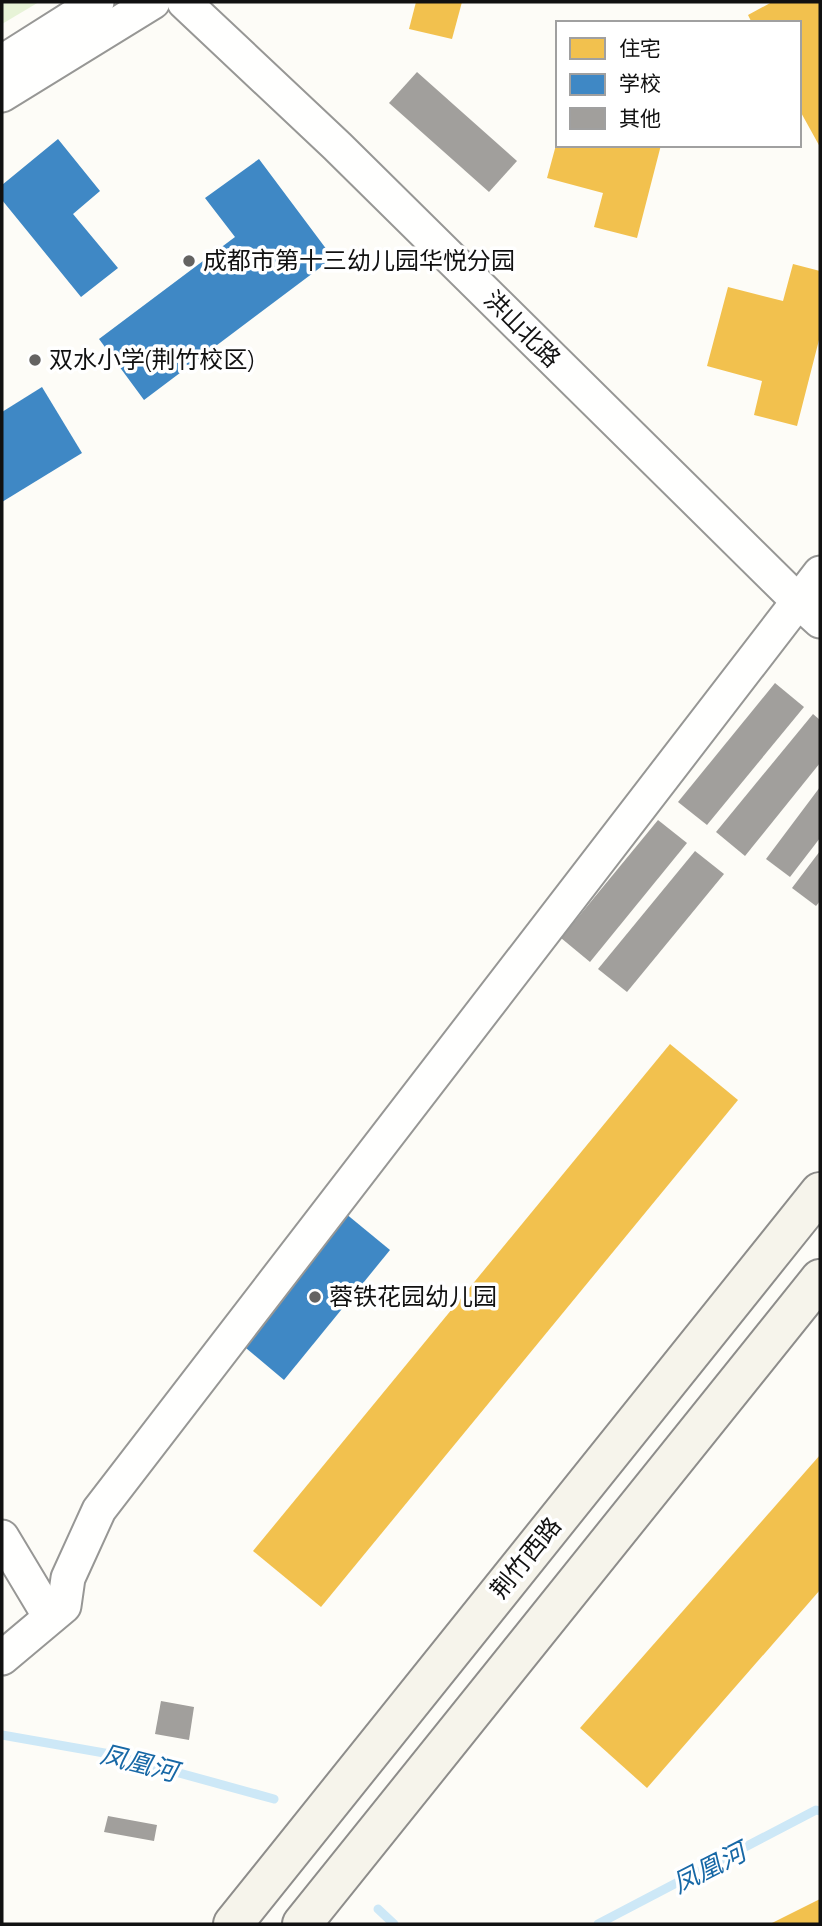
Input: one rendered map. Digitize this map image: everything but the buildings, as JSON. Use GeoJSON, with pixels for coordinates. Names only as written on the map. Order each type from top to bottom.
{"type":"FeatureCollection","features":[{"type":"Feature","properties":{"kind":"main road","name":"荆竹西路"},"geometry":{"type":"LineString","coordinates":[[233,1924],[820,1192]]}},
{"type":"Feature","properties":{"kind":"main road"},"geometry":{"type":"LineString","coordinates":[[302,1924],[820,1279]]}},
{"type":"Feature","properties":{"kind":"street"},"geometry":{"type":"LineString","coordinates":[[2,62],[97,2]]}},
{"type":"Feature","properties":{"kind":"street"},"geometry":{"type":"LineString","coordinates":[[2,95],[153,2]]}},
{"type":"Feature","properties":{"kind":"street","name":"洪山北路"},"geometry":{"type":"LineString","coordinates":[[184,2],[337,146],[809,611]]}},
{"type":"Feature","properties":{"kind":"street"},"geometry":{"type":"LineString","coordinates":[[2,1658],[64,1606],[68,1578],[99,1510],[809,611],[820,573]]}},
{"type":"Feature","properties":{"kind":"street"},"geometry":{"type":"LineString","coordinates":[[2,1537],[50,1617]]}},
{"type":"Feature","properties":{"kind":"green space"},"geometry":{"type":"Polygon","coordinates":[[[2,2],[39,2],[2,24],[2,2]]]}},
{"type":"Feature","properties":{"kind":"waterway","name":"凤凰河"},"geometry":{"type":"LineString","coordinates":[[2,1735],[110,1754],[274,1799]]}},
{"type":"Feature","properties":{"kind":"waterway","name":"凤凰河"},"geometry":{"type":"LineString","coordinates":[[598,1924],[816,1810],[820,1811]]}},
{"type":"Feature","properties":{"kind":"waterway","name":"凤凰河"},"geometry":{"type":"LineString","coordinates":[[378,1909],[394,1924]]}},
{"type":"Feature","properties":{"kind":"place","name":"成都市第十三幼儿园华悦分园"},"geometry":{"type":"Point","coordinates":[189,261]}},
{"type":"Feature","properties":{"kind":"place","name":"双水小学(荆竹校区)"},"geometry":{"type":"Point","coordinates":[35,360]}},
{"type":"Feature","properties":{"kind":"place","name":"蓉铁花园幼儿园"},"geometry":{"type":"Point","coordinates":[315,1297]}}]}
